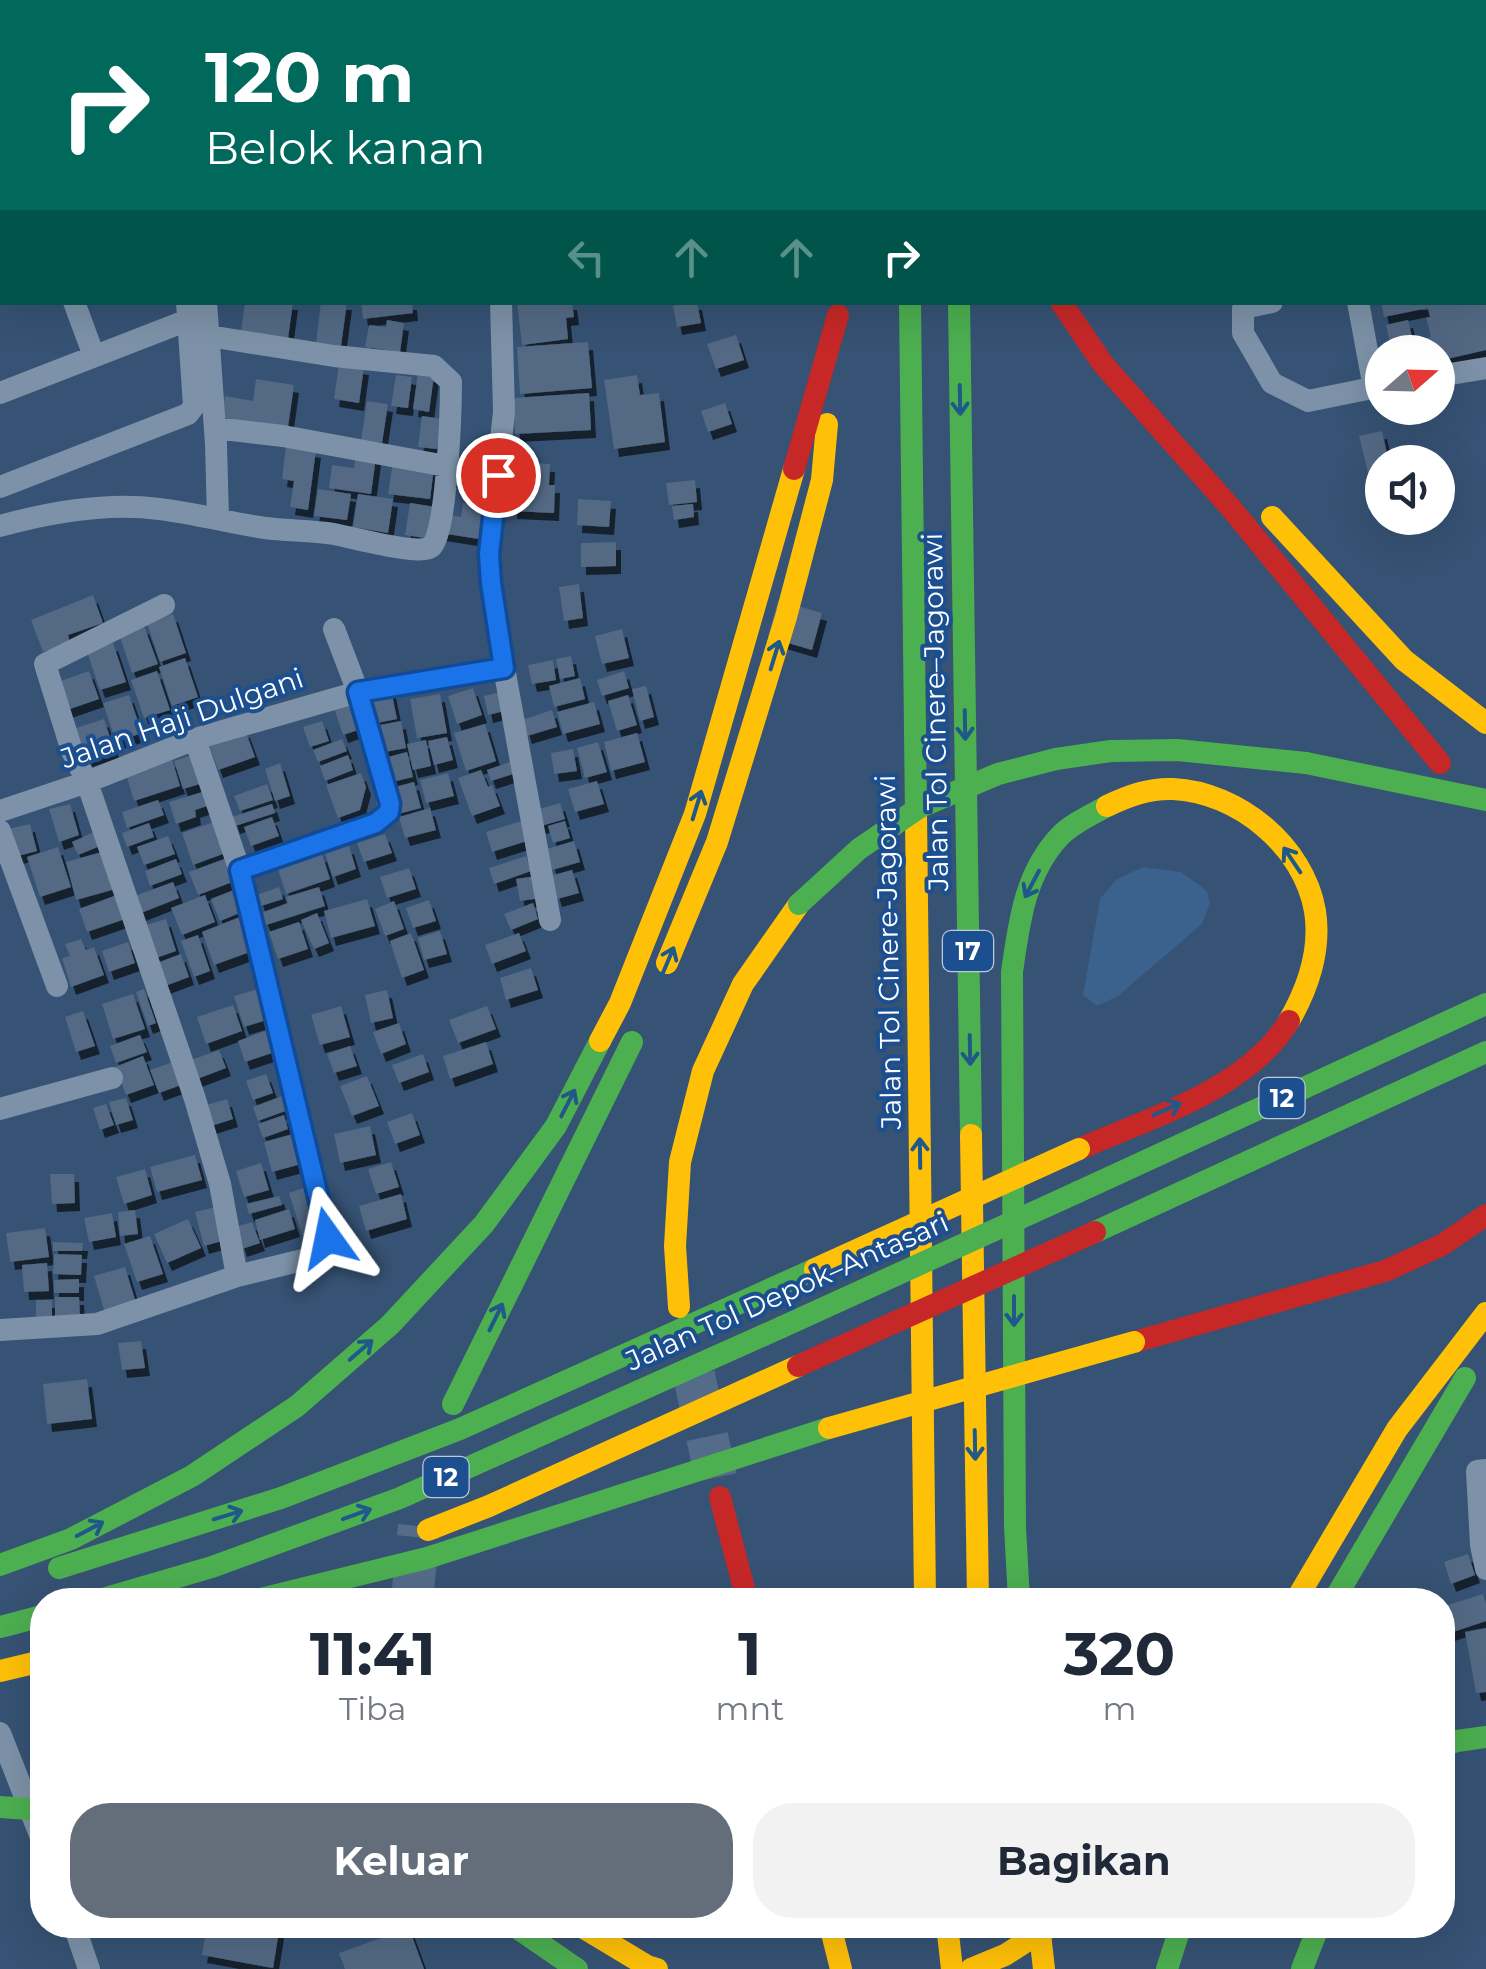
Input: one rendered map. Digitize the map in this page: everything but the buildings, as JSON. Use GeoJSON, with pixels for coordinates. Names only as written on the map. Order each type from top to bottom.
{"type":"FeatureCollection","features":[{"type":"Feature","properties":{"kind":"main road","name":"Jalan Tol Cinere-Jagorawi"},"geometry":{"type":"LineString","coordinates":[[910,305],[925,1588]]}},
{"type":"Feature","properties":{"kind":"main road","name":"Jalan Tol Cinere–Jagorawi"},"geometry":{"type":"LineString","coordinates":[[959,305],[978,1588]]}},
{"type":"Feature","properties":{"kind":"main road"},"geometry":{"type":"LineString","coordinates":[[1063,305],[1104,364],[1230,507],[1440,763]]}},
{"type":"Feature","properties":{"kind":"main road"},"geometry":{"type":"LineString","coordinates":[[658,983],[718,842],[786,618],[822,480],[839,309]]}},
{"type":"Feature","properties":{"kind":"main road"},"geometry":{"type":"LineString","coordinates":[[0,1565],[71,1539],[192,1476],[298,1406],[390,1325],[484,1224],[556,1126],[620,1003],[695,814],[839,309]]}},
{"type":"Feature","properties":{"kind":"main road"},"geometry":{"type":"LineString","coordinates":[[1259,502],[1404,660],[1486,723]]}},
{"type":"Feature","properties":{"kind":"main road"},"geometry":{"type":"LineString","coordinates":[[679,1307],[675,1246],[680,1162],[704,1072],[743,984],[798,904],[859,849],[920,807],[998,774],[1056,759],[1177,750],[1306,764],[1486,800]]}},
{"type":"Feature","properties":{"kind":"main road"},"geometry":{"type":"LineString","coordinates":[[0,1582],[55,1569],[281,1498],[460,1429],[814,1268],[1013,1179],[1078,1150],[1197,1096],[1238,1073],[1269,1049],[1293,1016],[1310,979],[1316,934],[1312,898],[1296,862],[1266,827],[1226,801],[1187,790],[1146,791],[1105,807],[1059,836],[1025,896],[1012,972],[1013,1179],[1015,1507],[1018,1588]]}},
{"type":"Feature","properties":{"kind":"main road","name":"Jalan Tol Depok–Antasari"},"geometry":{"type":"LineString","coordinates":[[140,1588],[212,1567],[400,1498],[1486,1004]]}},
{"type":"Feature","properties":{"kind":"main road"},"geometry":{"type":"LineString","coordinates":[[454,1404],[644,1018]]}},
{"type":"Feature","properties":{"kind":"main road","name":"12"},"geometry":{"type":"LineString","coordinates":[[279,1588],[489,1506],[1486,1052]]}},
{"type":"Feature","properties":{"kind":"main road"},"geometry":{"type":"LineString","coordinates":[[305,1588],[427,1558],[829,1428],[1385,1271],[1442,1244],[1486,1215]]}},
{"type":"Feature","properties":{"kind":"main road"},"geometry":{"type":"LineString","coordinates":[[1303,1588],[1397,1429],[1486,1313]]}},
{"type":"Feature","properties":{"kind":"main road"},"geometry":{"type":"LineString","coordinates":[[1341,1588],[1486,1343]]}},
{"type":"Feature","properties":{"kind":"main road"},"geometry":{"type":"LineString","coordinates":[[720,1497],[744,1588]]}},
{"type":"Feature","properties":{"kind":"main road"},"geometry":{"type":"LineString","coordinates":[[0,1627],[30,1619]]}},
{"type":"Feature","properties":{"kind":"main road"},"geometry":{"type":"LineString","coordinates":[[0,1671],[30,1664]]}},
{"type":"Feature","properties":{"kind":"main road"},"geometry":{"type":"LineString","coordinates":[[1455,1741],[1486,1737]]}},
{"type":"Feature","properties":{"kind":"main road"},"geometry":{"type":"LineString","coordinates":[[0,1807],[30,1809]]}},
{"type":"Feature","properties":{"kind":"main road"},"geometry":{"type":"LineString","coordinates":[[534,1938],[577,1969]]}},
{"type":"Feature","properties":{"kind":"main road"},"geometry":{"type":"LineString","coordinates":[[601,1938],[657,1969]]}},
{"type":"Feature","properties":{"kind":"main road"},"geometry":{"type":"LineString","coordinates":[[833,1938],[840,1969]]}},
{"type":"Feature","properties":{"kind":"main road"},"geometry":{"type":"LineString","coordinates":[[948,1938],[952,1969]]}},
{"type":"Feature","properties":{"kind":"main road"},"geometry":{"type":"LineString","coordinates":[[1000,1938],[1004,1969]]}},
{"type":"Feature","properties":{"kind":"main road"},"geometry":{"type":"LineString","coordinates":[[972,1969],[1032,1938]]}},
{"type":"Feature","properties":{"kind":"main road"},"geometry":{"type":"LineString","coordinates":[[1041,1938],[1044,1969]]}},
{"type":"Feature","properties":{"kind":"main road"},"geometry":{"type":"LineString","coordinates":[[1166,1969],[1177,1938]]}},
{"type":"Feature","properties":{"kind":"main road"},"geometry":{"type":"LineString","coordinates":[[1302,1969],[1314,1938]]}},
{"type":"Feature","properties":{"kind":"street"},"geometry":{"type":"LineString","coordinates":[[75,305],[94,356]]}},
{"type":"Feature","properties":{"kind":"street"},"geometry":{"type":"LineString","coordinates":[[206,305],[218,519]]}},
{"type":"Feature","properties":{"kind":"street"},"geometry":{"type":"LineString","coordinates":[[501,305],[504,412],[489,554],[491,583],[550,920]]}},
{"type":"Feature","properties":{"kind":"street"},"geometry":{"type":"LineString","coordinates":[[1258,305],[1243,308],[1243,333],[1272,382],[1308,401],[1365,390]]}},
{"type":"Feature","properties":{"kind":"street"},"geometry":{"type":"LineString","coordinates":[[1359,305],[1366,335]]}},
{"type":"Feature","properties":{"kind":"street"},"geometry":{"type":"LineString","coordinates":[[0,393],[94,356],[187,311],[194,406],[188,414],[0,488]]}},
{"type":"Feature","properties":{"kind":"street"},"geometry":{"type":"LineString","coordinates":[[0,526],[93,508],[156,508],[264,528],[425,550],[433,546],[440,532],[451,382],[434,366],[334,356],[210,336]]}},
{"type":"Feature","properties":{"kind":"street"},"geometry":{"type":"LineString","coordinates":[[1455,373],[1486,368]]}},
{"type":"Feature","properties":{"kind":"street"},"geometry":{"type":"LineString","coordinates":[[215,428],[283,436],[446,466]]}},
{"type":"Feature","properties":{"kind":"street"},"geometry":{"type":"LineString","coordinates":[[164,606],[45,664],[72,752],[87,782],[195,1099],[220,1184],[237,1276]]}},
{"type":"Feature","properties":{"kind":"street"},"geometry":{"type":"LineString","coordinates":[[240,870],[376,823],[389,812],[358,692],[334,629]]}},
{"type":"Feature","properties":{"kind":"street","name":"Jalan Haji Dulgani"},"geometry":{"type":"LineString","coordinates":[[0,811],[196,739],[358,692],[504,668]]}},
{"type":"Feature","properties":{"kind":"street"},"geometry":{"type":"LineString","coordinates":[[0,1330],[97,1324],[237,1276],[310,1258],[320,1254],[328,1238],[240,870],[196,739]]}},
{"type":"Feature","properties":{"kind":"street"},"geometry":{"type":"LineString","coordinates":[[0,832],[57,986]]}},
{"type":"Feature","properties":{"kind":"street"},"geometry":{"type":"LineString","coordinates":[[0,1109],[112,1078]]}},
{"type":"Feature","properties":{"kind":"street"},"geometry":{"type":"LineString","coordinates":[[1486,1470],[1477,1472],[1486,1569]]}},
{"type":"Feature","properties":{"kind":"street"},"geometry":{"type":"LineString","coordinates":[[0,1733],[30,1809]]}},
{"type":"Feature","properties":{"kind":"street"},"geometry":{"type":"LineString","coordinates":[[78,1938],[89,1969]]}},
{"type":"Feature","properties":{"kind":"water"},"geometry":{"type":"Polygon","coordinates":[[[1143,867],[1181,872],[1207,891],[1210,903],[1202,924],[1118,996],[1097,1006],[1083,995],[1100,899],[1117,879],[1143,867]]]}},
{"type":"Feature","properties":{"kind":"tunnel"},"geometry":{"type":"LineString","coordinates":[[694,1375],[720,1497]]}},
{"type":"Feature","properties":{"kind":"tunnel"},"geometry":{"type":"LineString","coordinates":[[413,1588],[419,1526]]}},
{"type":"Feature","properties":{"kind":"traffic: fast"},"geometry":{"type":"LineString","coordinates":[[910,305],[916,815]]}},
{"type":"Feature","properties":{"kind":"traffic: fast"},"geometry":{"type":"LineString","coordinates":[[959,305],[971,1135]]}},
{"type":"Feature","properties":{"kind":"traffic: fast"},"geometry":{"type":"LineString","coordinates":[[799,904],[859,849],[920,807],[998,774],[1056,759],[1111,751],[1177,750],[1306,763]]}},
{"type":"Feature","properties":{"kind":"traffic: fast"},"geometry":{"type":"LineString","coordinates":[[1306,763],[1486,800]]}},
{"type":"Feature","properties":{"kind":"traffic: fast"},"geometry":{"type":"LineString","coordinates":[[1018,1588],[1012,972],[1025,901],[1038,867],[1064,832],[1107,806]]}},
{"type":"Feature","properties":{"kind":"traffic: fast"},"geometry":{"type":"LineString","coordinates":[[1078,1192],[1486,1004]]}},
{"type":"Feature","properties":{"kind":"traffic: fast"},"geometry":{"type":"LineString","coordinates":[[0,1565],[71,1539],[192,1476],[297,1406],[390,1325],[484,1224],[556,1126],[600,1041]]}},
{"type":"Feature","properties":{"kind":"traffic: fast"},"geometry":{"type":"LineString","coordinates":[[453,1404],[632,1042]]}},
{"type":"Feature","properties":{"kind":"traffic: fast"},"geometry":{"type":"LineString","coordinates":[[1095,1232],[1486,1052]]}},
{"type":"Feature","properties":{"kind":"traffic: fast"},"geometry":{"type":"LineString","coordinates":[[782,1327],[1078,1192]]}},
{"type":"Feature","properties":{"kind":"traffic: fast"},"geometry":{"type":"LineString","coordinates":[[59,1568],[281,1498],[460,1429],[815,1269]]}},
{"type":"Feature","properties":{"kind":"traffic: fast"},"geometry":{"type":"LineString","coordinates":[[140,1588],[212,1567],[400,1498],[782,1327]]}},
{"type":"Feature","properties":{"kind":"traffic: fast"},"geometry":{"type":"LineString","coordinates":[[1341,1588],[1465,1378]]}},
{"type":"Feature","properties":{"kind":"traffic: fast"},"geometry":{"type":"LineString","coordinates":[[305,1588],[427,1558],[829,1428]]}},
{"type":"Feature","properties":{"kind":"traffic: fast"},"geometry":{"type":"LineString","coordinates":[[0,1627],[30,1619]]}},
{"type":"Feature","properties":{"kind":"traffic: fast"},"geometry":{"type":"LineString","coordinates":[[1455,1742],[1486,1737]]}},
{"type":"Feature","properties":{"kind":"traffic: fast"},"geometry":{"type":"LineString","coordinates":[[0,1807],[30,1809]]}},
{"type":"Feature","properties":{"kind":"traffic: fast"},"geometry":{"type":"LineString","coordinates":[[532,1938],[577,1969]]}},
{"type":"Feature","properties":{"kind":"traffic: fast"},"geometry":{"type":"LineString","coordinates":[[1167,1969],[1177,1938]]}},
{"type":"Feature","properties":{"kind":"traffic: fast"},"geometry":{"type":"LineString","coordinates":[[1302,1969],[1314,1938]]}},
{"type":"Feature","properties":{"kind":"traffic: slow"},"geometry":{"type":"LineString","coordinates":[[667,963],[717,842],[786,617],[822,480],[827,424]]}},
{"type":"Feature","properties":{"kind":"traffic: slow"},"geometry":{"type":"LineString","coordinates":[[600,1041],[620,1003],[695,814],[794,469]]}},
{"type":"Feature","properties":{"kind":"traffic: slow"},"geometry":{"type":"LineString","coordinates":[[1272,517],[1404,660],[1486,723]]}},
{"type":"Feature","properties":{"kind":"traffic: slow"},"geometry":{"type":"LineString","coordinates":[[1107,806],[1156,790],[1197,792],[1244,812],[1282,845],[1308,887],[1316,925],[1311,968],[1289,1021]]}},
{"type":"Feature","properties":{"kind":"traffic: slow"},"geometry":{"type":"LineString","coordinates":[[916,815],[925,1588]]}},
{"type":"Feature","properties":{"kind":"traffic: slow"},"geometry":{"type":"LineString","coordinates":[[679,1307],[675,1246],[680,1162],[703,1071],[743,984],[799,904]]}},
{"type":"Feature","properties":{"kind":"traffic: slow"},"geometry":{"type":"LineString","coordinates":[[971,1135],[978,1588]]}},
{"type":"Feature","properties":{"kind":"traffic: slow"},"geometry":{"type":"LineString","coordinates":[[815,1269],[1079,1149]]}},
{"type":"Feature","properties":{"kind":"traffic: slow"},"geometry":{"type":"LineString","coordinates":[[1303,1588],[1397,1429],[1486,1313]]}},
{"type":"Feature","properties":{"kind":"traffic: slow"},"geometry":{"type":"LineString","coordinates":[[829,1428],[1134,1342]]}},
{"type":"Feature","properties":{"kind":"traffic: slow"},"geometry":{"type":"LineString","coordinates":[[428,1530],[798,1366]]}},
{"type":"Feature","properties":{"kind":"traffic: slow"},"geometry":{"type":"LineString","coordinates":[[0,1671],[30,1664]]}},
{"type":"Feature","properties":{"kind":"traffic: slow"},"geometry":{"type":"LineString","coordinates":[[601,1938],[657,1969]]}},
{"type":"Feature","properties":{"kind":"traffic: slow"},"geometry":{"type":"LineString","coordinates":[[833,1938],[841,1969]]}},
{"type":"Feature","properties":{"kind":"traffic: slow"},"geometry":{"type":"LineString","coordinates":[[948,1938],[952,1969]]}},
{"type":"Feature","properties":{"kind":"traffic: slow"},"geometry":{"type":"LineString","coordinates":[[971,1969],[1005,1955],[1032,1938]]}},
{"type":"Feature","properties":{"kind":"traffic: slow"},"geometry":{"type":"LineString","coordinates":[[1040,1938],[1044,1969]]}},
{"type":"Feature","properties":{"kind":"traffic: jam"},"geometry":{"type":"LineString","coordinates":[[1063,305],[1103,364],[1230,507],[1440,763]]}},
{"type":"Feature","properties":{"kind":"traffic: jam"},"geometry":{"type":"LineString","coordinates":[[794,469],[838,315]]}},
{"type":"Feature","properties":{"kind":"traffic: jam"},"geometry":{"type":"LineString","coordinates":[[1079,1149],[1223,1084],[1271,1045],[1289,1021]]}},
{"type":"Feature","properties":{"kind":"traffic: jam"},"geometry":{"type":"LineString","coordinates":[[1134,1342],[1385,1271],[1442,1245],[1486,1215]]}},
{"type":"Feature","properties":{"kind":"traffic: jam"},"geometry":{"type":"LineString","coordinates":[[798,1366],[1095,1232]]}},
{"type":"Feature","properties":{"kind":"traffic: jam"},"geometry":{"type":"LineString","coordinates":[[720,1497],[744,1588]]}},
{"type":"Feature","properties":{"kind":"route"},"geometry":{"type":"LineString","coordinates":[[328,1238],[240,870],[376,823],[389,812],[358,692],[504,668],[489,554],[498,475]]}}]}
